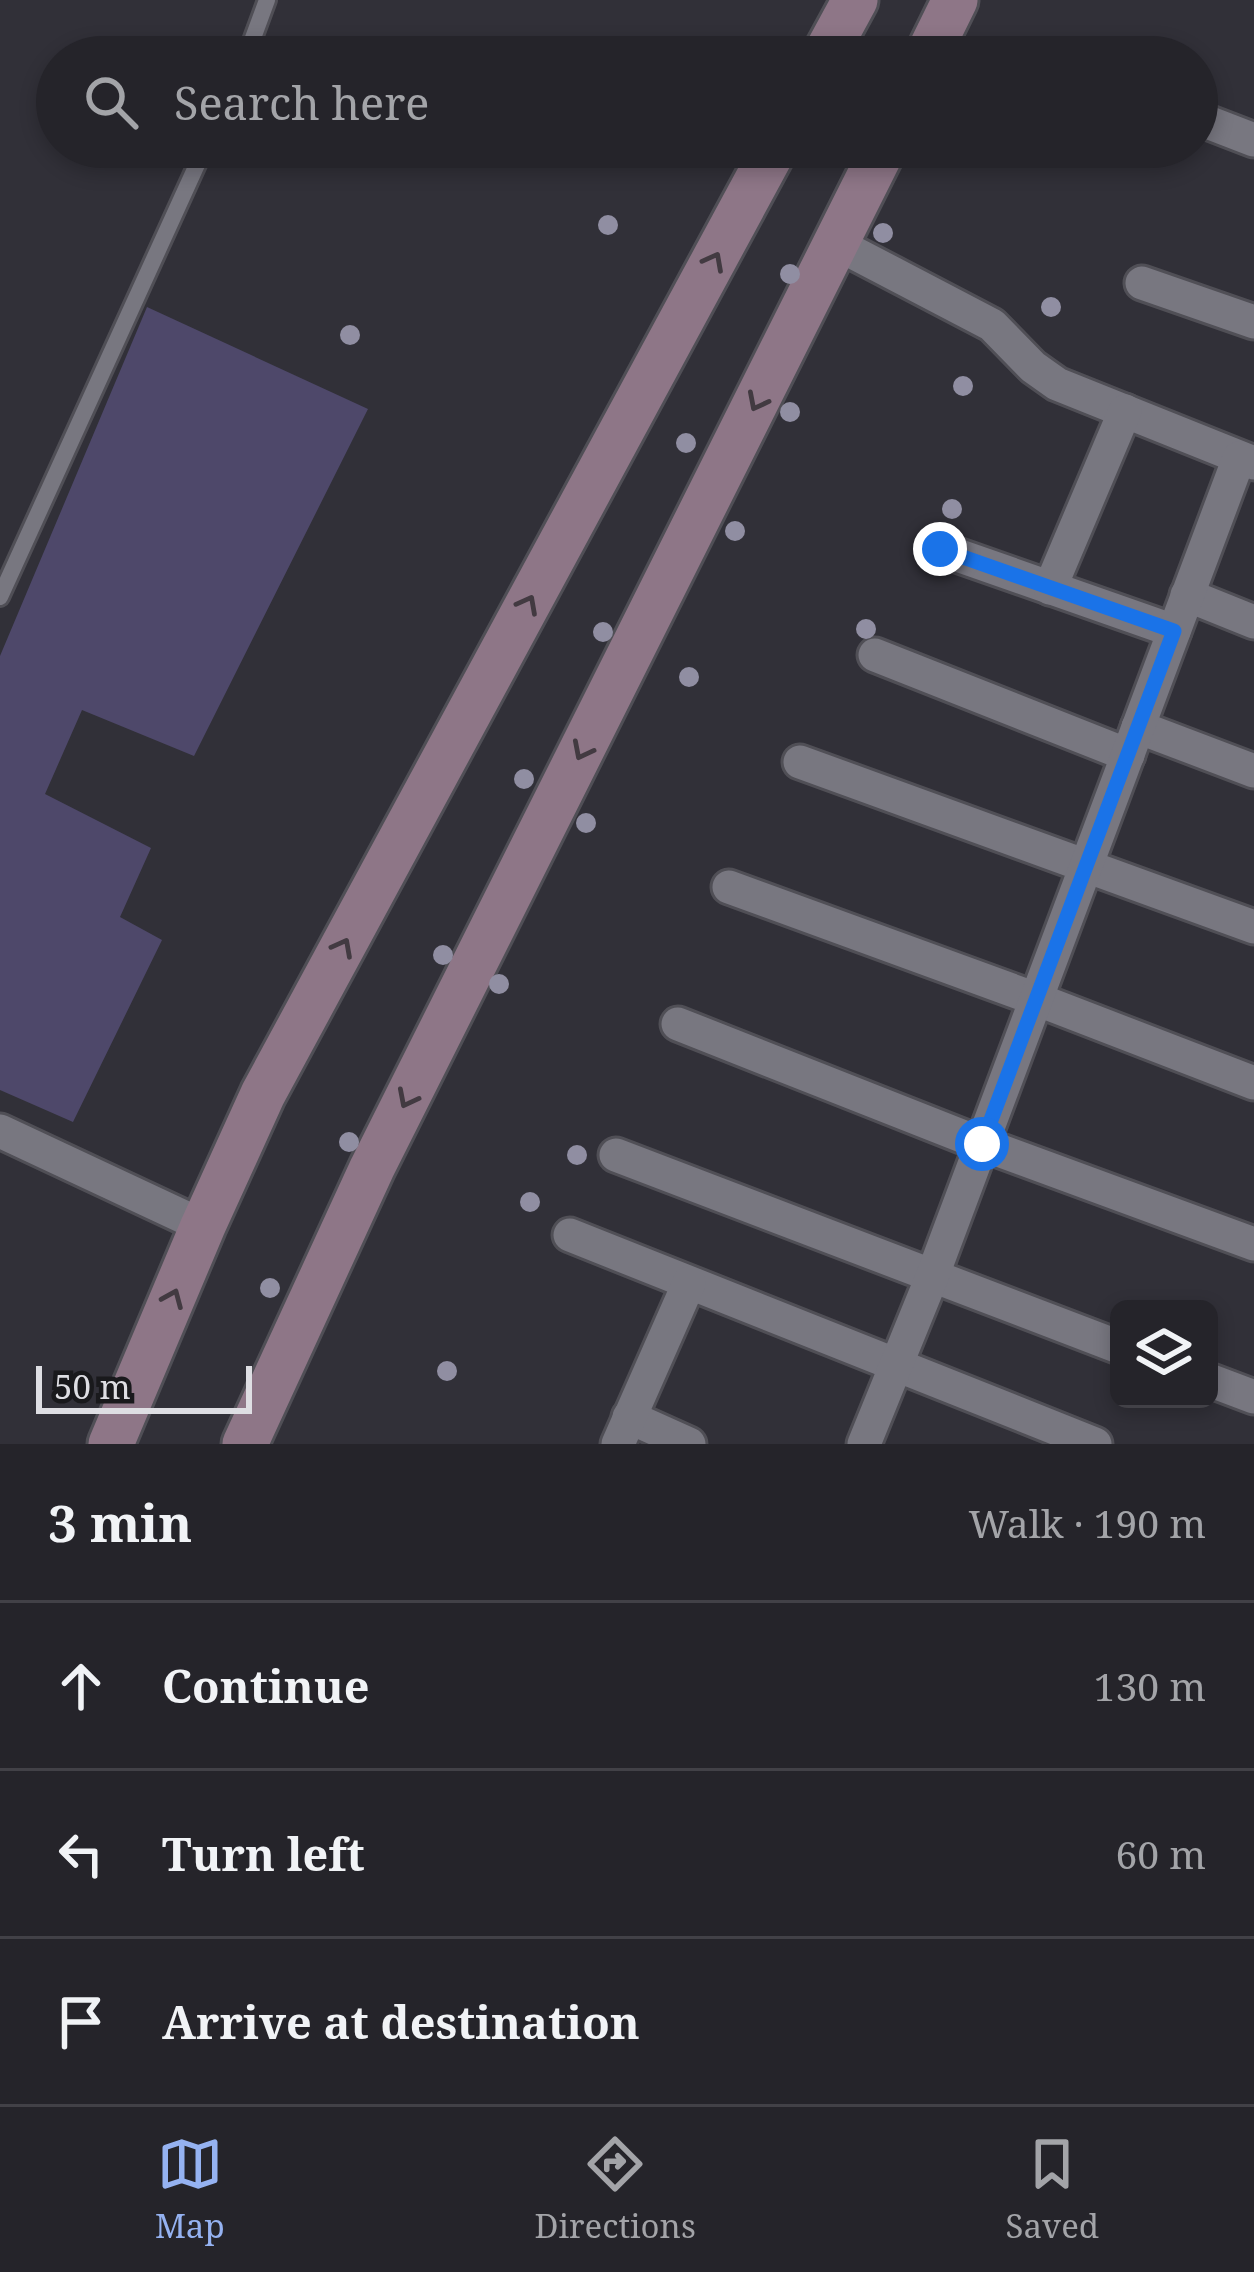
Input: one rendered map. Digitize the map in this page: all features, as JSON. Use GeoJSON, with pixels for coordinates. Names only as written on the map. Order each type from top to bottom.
{"type":"FeatureCollection","features":[{"type":"Feature","properties":{"kind":"street"},"geometry":{"type":"LineString","coordinates":[[835,36],[855,0]]}},
{"type":"Feature","properties":{"kind":"street"},"geometry":{"type":"LineString","coordinates":[[937,36],[955,0]]}},
{"type":"Feature","properties":{"kind":"street"},"geometry":{"type":"LineString","coordinates":[[1218,126],[1254,140]]}},
{"type":"Feature","properties":{"kind":"street"},"geometry":{"type":"LineString","coordinates":[[111,1444],[263,1094],[765,168]]}},
{"type":"Feature","properties":{"kind":"street"},"geometry":{"type":"LineString","coordinates":[[245,1444],[372,1168],[874,168]]}},
{"type":"Feature","properties":{"kind":"street"},"geometry":{"type":"LineString","coordinates":[[837,244],[992,326],[1057,384],[1246,460],[1187,595],[932,1277],[864,1444]]}},
{"type":"Feature","properties":{"kind":"street"},"geometry":{"type":"LineString","coordinates":[[1142,283],[1254,322]]}},
{"type":"Feature","properties":{"kind":"street"},"geometry":{"type":"LineString","coordinates":[[1050,588],[1125,411]]}},
{"type":"Feature","properties":{"kind":"street"},"geometry":{"type":"LineString","coordinates":[[940,549],[1174,631]]}},
{"type":"Feature","properties":{"kind":"street"},"geometry":{"type":"LineString","coordinates":[[1187,595],[1254,622]]}},
{"type":"Feature","properties":{"kind":"street"},"geometry":{"type":"LineString","coordinates":[[875,655],[1133,741],[1254,771]]}},
{"type":"Feature","properties":{"kind":"street"},"geometry":{"type":"LineString","coordinates":[[800,762],[1254,927]]}},
{"type":"Feature","properties":{"kind":"street"},"geometry":{"type":"LineString","coordinates":[[730,887],[1254,1084]]}},
{"type":"Feature","properties":{"kind":"street"},"geometry":{"type":"LineString","coordinates":[[678,1024],[982,1144],[1254,1244]]}},
{"type":"Feature","properties":{"kind":"street"},"geometry":{"type":"LineString","coordinates":[[0,1131],[203,1226]]}},
{"type":"Feature","properties":{"kind":"street"},"geometry":{"type":"LineString","coordinates":[[616,1155],[1110,1344]]}},
{"type":"Feature","properties":{"kind":"street"},"geometry":{"type":"LineString","coordinates":[[569,1235],[1095,1444]]}},
{"type":"Feature","properties":{"kind":"street"},"geometry":{"type":"LineString","coordinates":[[688,1444],[624,1431],[689,1283]]}},
{"type":"Feature","properties":{"kind":"street"},"geometry":{"type":"LineString","coordinates":[[1218,1383],[1254,1397]]}},
{"type":"Feature","properties":{"kind":"lane"},"geometry":{"type":"LineString","coordinates":[[253,36],[267,0]]}},
{"type":"Feature","properties":{"kind":"lane"},"geometry":{"type":"LineString","coordinates":[[0,597],[195,168]]}},
{"type":"Feature","properties":{"kind":"shaded area"},"geometry":{"type":"Polygon","coordinates":[[[147,307],[368,409],[194,756],[82,710],[45,794],[151,848],[120,917],[162,940],[73,1122],[0,1090],[0,656],[147,307]]]}},
{"type":"Feature","properties":{"kind":"route"},"geometry":{"type":"LineString","coordinates":[[940,549],[1174,631],[982,1144]]}}]}
